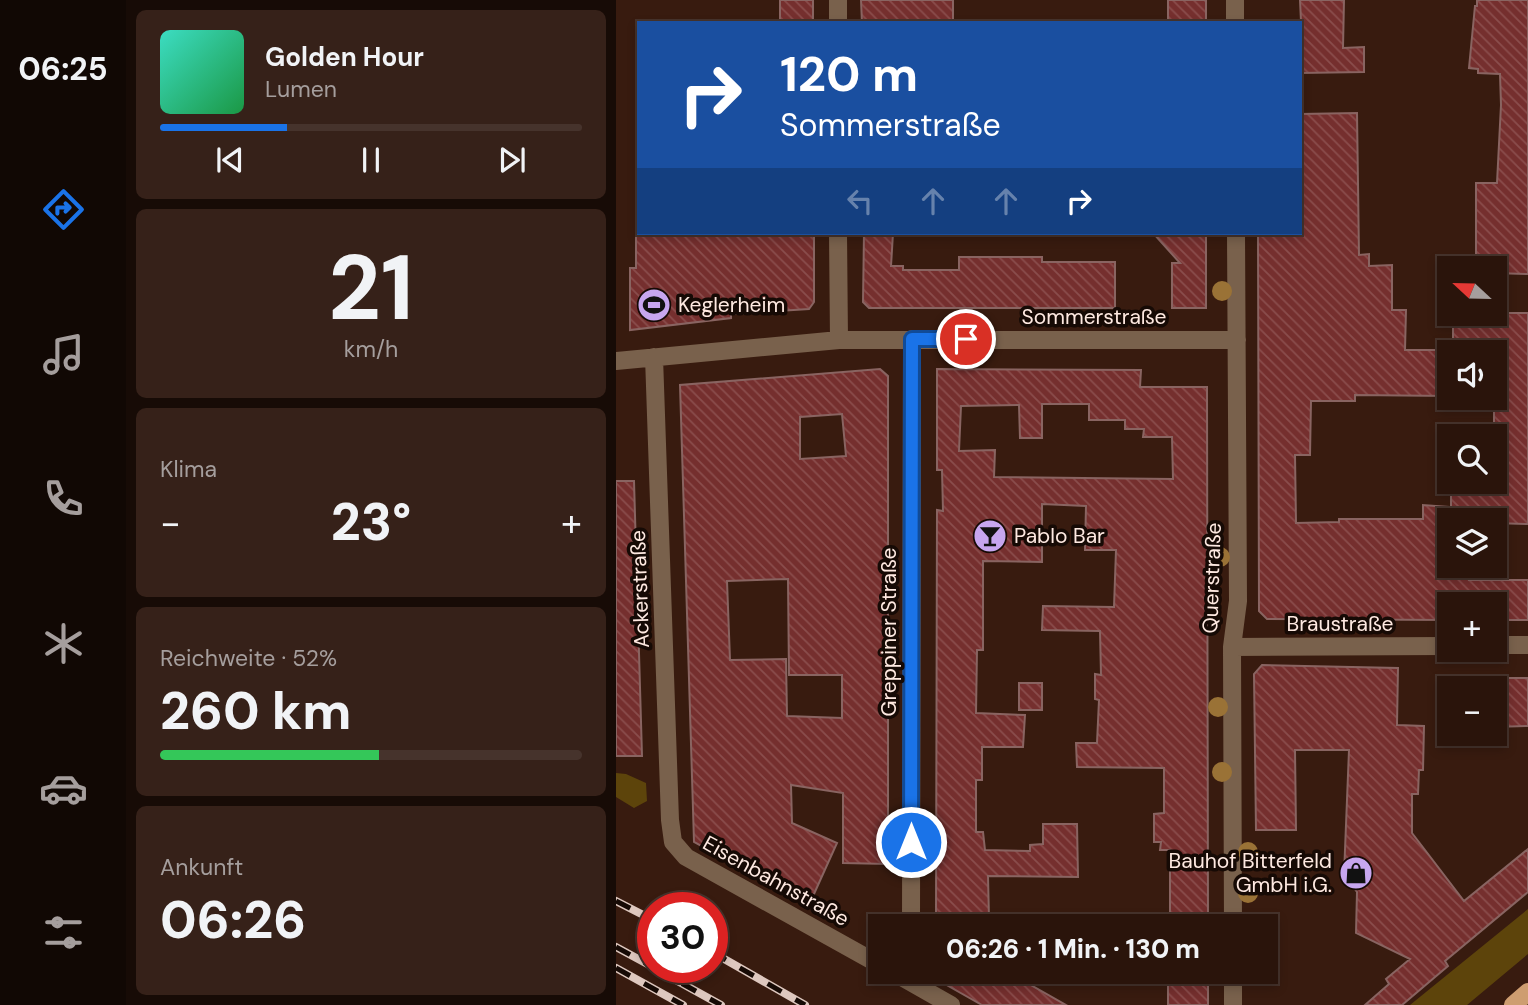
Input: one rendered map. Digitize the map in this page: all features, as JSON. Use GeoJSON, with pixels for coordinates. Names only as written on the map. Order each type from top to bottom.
{"type":"FeatureCollection","features":[{"type":"Feature","properties":{"kind":"main road"},"geometry":{"type":"LineString","coordinates":[[1513,1005],[1528,992]]}},
{"type":"Feature","properties":{"kind":"street"},"geometry":{"type":"LineString","coordinates":[[838,0],[838,21]]}},
{"type":"Feature","properties":{"kind":"street"},"geometry":{"type":"LineString","coordinates":[[1235,0],[1235,21]]}},
{"type":"Feature","properties":{"kind":"street"},"geometry":{"type":"LineString","coordinates":[[838,235],[839,340]]}},
{"type":"Feature","properties":{"kind":"street","name":"Querstraße"},"geometry":{"type":"LineString","coordinates":[[1233,914],[1232,647],[1238,601],[1237,235]]}},
{"type":"Feature","properties":{"kind":"street","name":"Greppiner Straße"},"geometry":{"type":"LineString","coordinates":[[911,914],[912,339]]}},
{"type":"Feature","properties":{"kind":"street","name":"Sommerstraße"},"geometry":{"type":"LineString","coordinates":[[616,361],[839,340],[1237,341]]}},
{"type":"Feature","properties":{"kind":"street","name":"Ackerstraße"},"geometry":{"type":"LineString","coordinates":[[654,357],[670,820]]}},
{"type":"Feature","properties":{"kind":"street"},"geometry":{"type":"LineString","coordinates":[[1507,645],[1528,645]]}},
{"type":"Feature","properties":{"kind":"street","name":"Braustraße"},"geometry":{"type":"LineString","coordinates":[[1232,647],[1437,646]]}},
{"type":"Feature","properties":{"kind":"street","name":"Eisenbahnstraße"},"geometry":{"type":"LineString","coordinates":[[670,820],[673,842],[686,857],[868,958]]}},
{"type":"Feature","properties":{"kind":"street"},"geometry":{"type":"LineString","coordinates":[[916,984],[951,1005]]}},
{"type":"Feature","properties":{"kind":"street"},"geometry":{"type":"LineString","coordinates":[[1233,984],[1233,1005]]}},
{"type":"Feature","properties":{"kind":"shaded area"},"geometry":{"type":"Polygon","coordinates":[[[616,773],[626,774],[646,783],[647,801],[634,808],[616,797],[616,773]]]}},
{"type":"Feature","properties":{"kind":"shaded area"},"geometry":{"type":"Polygon","coordinates":[[[1528,909],[1528,954],[1467,1005],[1410,1005],[1528,909]]]}},
{"type":"Feature","properties":{"kind":"building"},"geometry":{"type":"Polygon","coordinates":[[[780,0],[813,0],[813,21],[780,21],[780,0]]]}},
{"type":"Feature","properties":{"kind":"building"},"geometry":{"type":"Polygon","coordinates":[[[861,0],[953,0],[953,21],[862,21],[861,0]]]}},
{"type":"Feature","properties":{"kind":"building"},"geometry":{"type":"Polygon","coordinates":[[[1168,0],[1206,0],[1206,21],[1168,21],[1168,0]]]}},
{"type":"Feature","properties":{"kind":"building"},"geometry":{"type":"Polygon","coordinates":[[[1300,0],[1344,0],[1343,48],[1364,47],[1364,72],[1302,73],[1300,0]]]}},
{"type":"Feature","properties":{"kind":"building"},"geometry":{"type":"Polygon","coordinates":[[[1477,0],[1528,0],[1528,274],[1507,273],[1507,256],[1476,256],[1476,183],[1497,183],[1501,105],[1500,74],[1478,73],[1478,69],[1469,68],[1477,0]]]}},
{"type":"Feature","properties":{"kind":"building"},"geometry":{"type":"Polygon","coordinates":[[[1357,113],[1359,255],[1369,254],[1369,266],[1392,265],[1392,310],[1406,310],[1405,350],[1437,350],[1437,396],[1355,395],[1355,401],[1311,401],[1310,455],[1295,455],[1296,523],[1339,522],[1339,519],[1423,519],[1423,505],[1449,507],[1437,508],[1437,578],[1528,580],[1528,620],[1507,620],[1507,592],[1437,592],[1437,620],[1267,619],[1259,611],[1258,235],[1302,235],[1302,114],[1357,113]]]}},
{"type":"Feature","properties":{"kind":"building"},"geometry":{"type":"Polygon","coordinates":[[[636,233],[814,235],[814,302],[809,309],[731,314],[731,318],[630,330],[630,268],[636,268],[636,233]]]}},
{"type":"Feature","properties":{"kind":"building"},"geometry":{"type":"Polygon","coordinates":[[[864,235],[893,235],[891,266],[903,266],[903,270],[959,270],[959,257],[1042,257],[1042,262],[1115,262],[1115,308],[869,308],[863,302],[864,235]]]}},
{"type":"Feature","properties":{"kind":"building"},"geometry":{"type":"Polygon","coordinates":[[[1155,235],[1206,235],[1206,308],[1172,308],[1172,263],[1180,263],[1155,235]]]}},
{"type":"Feature","properties":{"kind":"building"},"geometry":{"type":"Polygon","coordinates":[[[1507,313],[1528,313],[1528,524],[1507,523],[1507,508],[1451,508],[1451,494],[1507,494],[1507,424],[1494,424],[1494,410],[1507,410],[1507,340],[1453,340],[1453,326],[1507,326],[1507,313]]]}},
{"type":"Feature","properties":{"kind":"building"},"geometry":{"type":"Polygon","coordinates":[[[880,369],[888,376],[888,864],[843,863],[843,793],[791,785],[792,823],[837,843],[809,905],[694,842],[680,385],[880,369]],[[842,414],[800,417],[800,459],[846,456],[842,414]],[[788,579],[727,581],[730,660],[786,659],[787,716],[842,718],[842,675],[789,675],[788,579]]]}},
{"type":"Feature","properties":{"kind":"building"},"geometry":{"type":"Polygon","coordinates":[[[937,369],[1141,370],[1140,387],[1207,387],[1208,914],[1170,914],[1170,850],[1160,850],[1161,842],[1154,842],[1154,814],[1164,813],[1164,768],[1077,767],[1076,743],[1097,743],[1099,700],[1095,699],[1095,674],[1101,675],[1100,631],[1042,630],[1043,606],[1114,607],[1116,550],[1085,550],[1086,506],[1042,504],[1042,562],[983,561],[983,650],[977,650],[976,713],[1025,715],[1023,747],[982,747],[982,780],[976,780],[976,832],[983,832],[985,850],[1030,851],[1030,845],[1043,844],[1043,824],[1077,824],[1078,877],[988,876],[989,914],[936,914],[937,510],[943,511],[942,470],[937,470],[937,369]],[[1042,404],[1042,438],[1020,438],[1019,405],[961,406],[959,451],[995,450],[994,477],[1173,479],[1172,437],[1143,437],[1144,429],[1125,429],[1125,420],[1089,420],[1089,404],[1042,404]]]}},
{"type":"Feature","properties":{"kind":"building"},"geometry":{"type":"Polygon","coordinates":[[[616,481],[634,481],[642,756],[616,756],[616,481]]]}},
{"type":"Feature","properties":{"kind":"building"},"geometry":{"type":"Polygon","coordinates":[[[1262,665],[1398,668],[1397,725],[1424,726],[1423,770],[1419,770],[1418,794],[1412,794],[1412,833],[1464,901],[1528,849],[1528,892],[1445,961],[1448,966],[1402,1005],[1365,1005],[1389,984],[1386,979],[1410,959],[1356,933],[1357,892],[1344,875],[1349,750],[1295,750],[1296,830],[1256,830],[1254,674],[1262,665]]]}},
{"type":"Feature","properties":{"kind":"building"},"geometry":{"type":"Polygon","coordinates":[[[1507,678],[1528,678],[1528,726],[1507,727],[1507,678]]]}},
{"type":"Feature","properties":{"kind":"building"},"geometry":{"type":"Polygon","coordinates":[[[1019,683],[1042,683],[1042,710],[1019,710],[1019,683]]]}},
{"type":"Feature","properties":{"kind":"building"},"geometry":{"type":"Polygon","coordinates":[[[945,984],[1029,984],[1066,1005],[982,1005],[945,984]]]}},
{"type":"Feature","properties":{"kind":"building"},"geometry":{"type":"Polygon","coordinates":[[[1168,984],[1208,984],[1208,1005],[1168,1005],[1168,984]]]}},
{"type":"Feature","properties":{"kind":"railway"},"geometry":{"type":"LineString","coordinates":[[616,901],[637,912]]}},
{"type":"Feature","properties":{"kind":"railway"},"geometry":{"type":"LineString","coordinates":[[616,947],[637,958]]}},
{"type":"Feature","properties":{"kind":"railway"},"geometry":{"type":"LineString","coordinates":[[728,961],[805,1005]]}},
{"type":"Feature","properties":{"kind":"railway"},"geometry":{"type":"LineString","coordinates":[[616,968],[683,1005]]}},
{"type":"Feature","properties":{"kind":"railway"},"geometry":{"type":"LineString","coordinates":[[681,983],[721,1005]]}},
{"type":"Feature","properties":{"kind":"place","name":"Keglerheim"},"geometry":{"type":"Point","coordinates":[654,305]}},
{"type":"Feature","properties":{"kind":"place","name":"Pablo Bar"},"geometry":{"type":"Point","coordinates":[990,536]}},
{"type":"Feature","properties":{"kind":"place","name":"Bauhof Bitterfeld GmbH i.G."},"geometry":{"type":"Point","coordinates":[1356,873]}},
{"type":"Feature","properties":{"kind":"route"},"geometry":{"type":"LineString","coordinates":[[911,842],[912,339],[966,339]]}}]}
